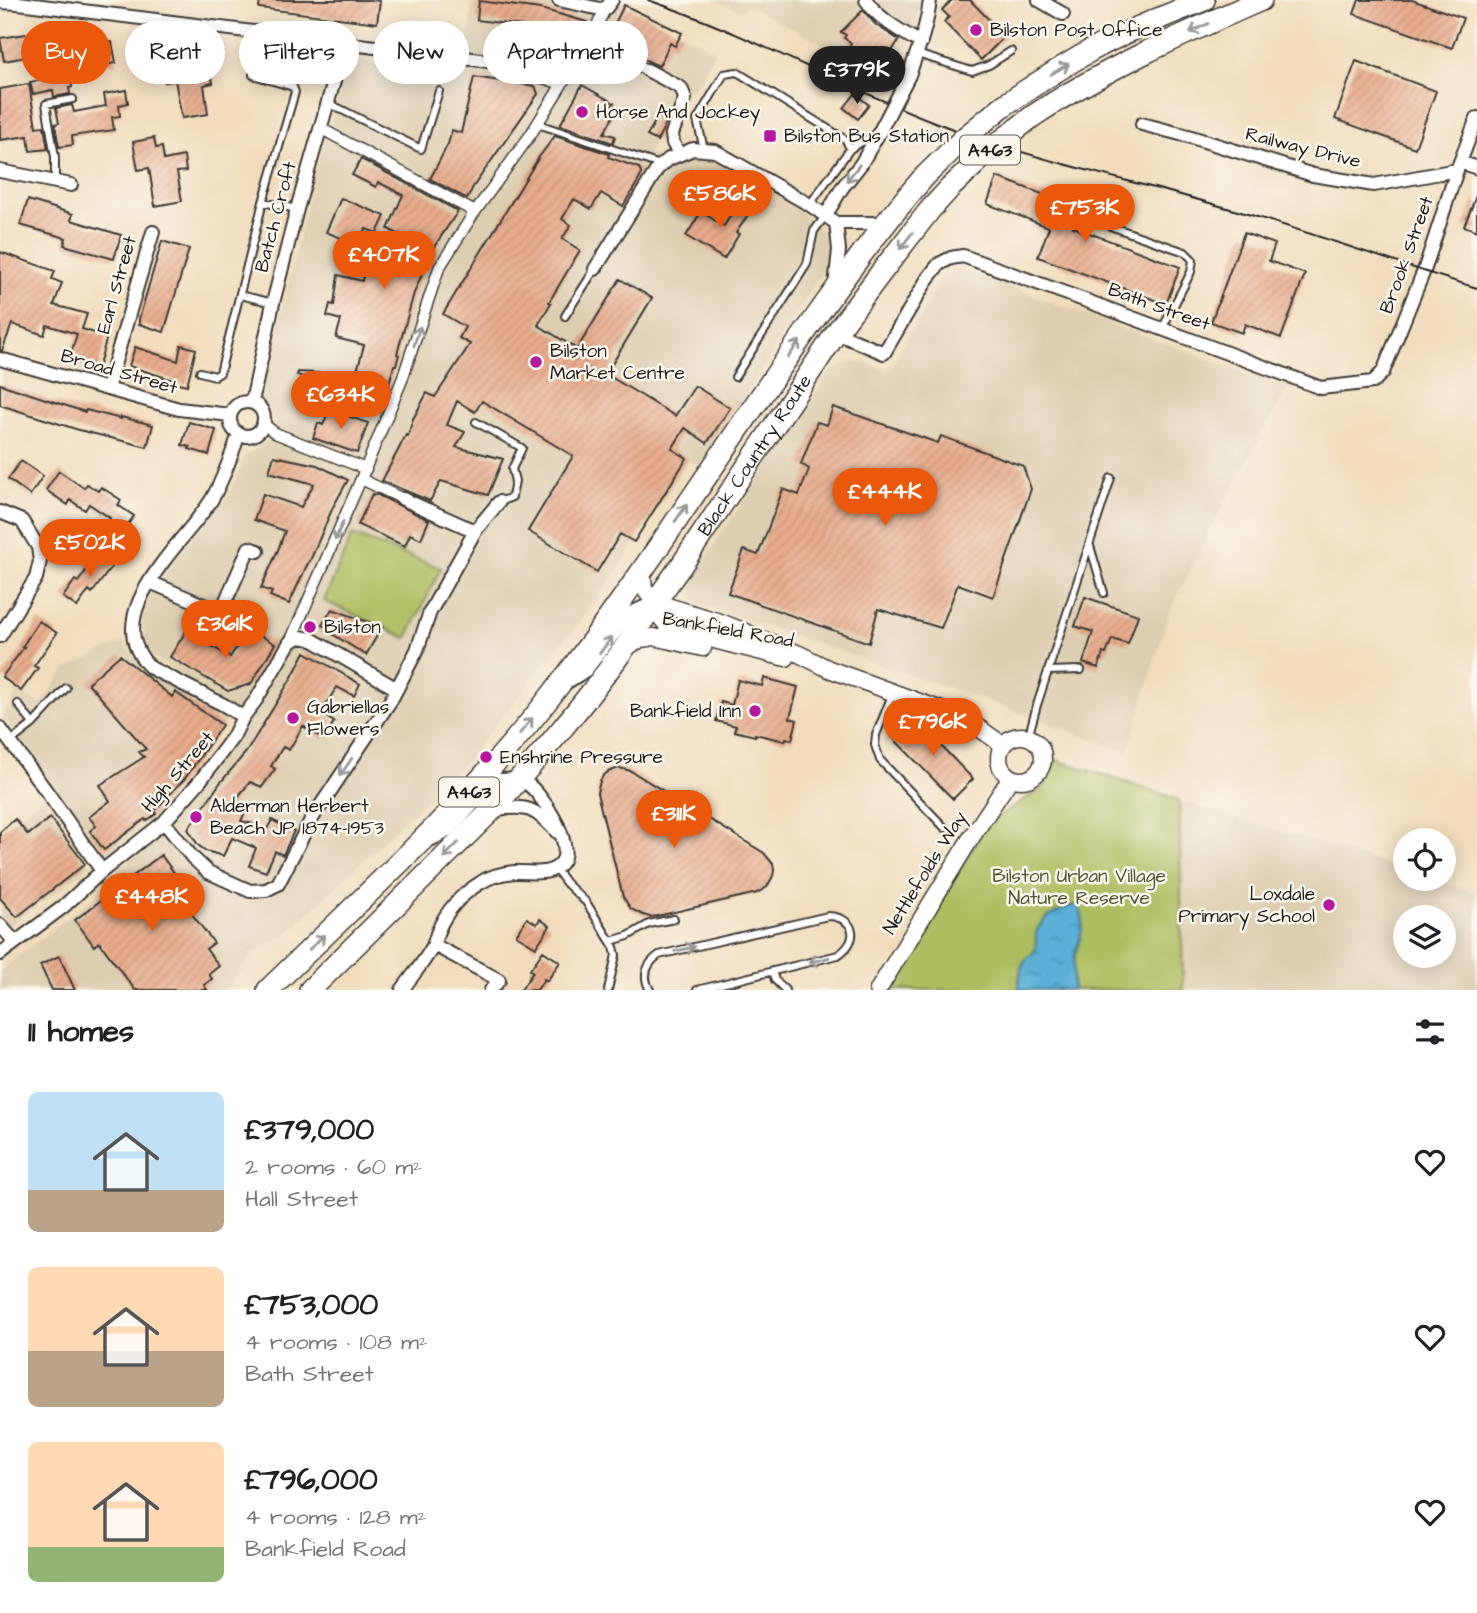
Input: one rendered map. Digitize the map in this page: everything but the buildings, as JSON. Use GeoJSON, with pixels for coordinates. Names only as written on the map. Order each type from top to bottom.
{"type":"FeatureCollection","features":[{"type":"Feature","properties":{"kind":"highway","name":"Black Country Route"},"geometry":{"type":"LineString","coordinates":[[268,990],[411,851],[455,814],[556,688],[622,599],[834,290],[924,177],[963,139],[1003,106],[1052,73],[1091,50],[1203,0]]}},
{"type":"Feature","properties":{"kind":"highway","name":"Black Country Route"},"geometry":{"type":"LineString","coordinates":[[310,990],[493,809],[589,696],[681,566],[836,333],[929,211],[950,188],[991,149],[1033,116],[1092,79],[1261,0]]}},
{"type":"Feature","properties":{"kind":"street"},"geometry":{"type":"LineString","coordinates":[[559,0],[600,9],[609,4]]}},
{"type":"Feature","properties":{"kind":"street"},"geometry":{"type":"LineString","coordinates":[[866,0],[872,9],[919,48]]}},
{"type":"Feature","properties":{"kind":"street"},"geometry":{"type":"LineString","coordinates":[[834,290],[839,250],[831,219],[842,188],[861,164],[909,75],[928,16],[930,0]]}},
{"type":"Feature","properties":{"kind":"street"},"geometry":{"type":"LineString","coordinates":[[1040,0],[1062,14]]}},
{"type":"Feature","properties":{"kind":"street"},"geometry":{"type":"LineString","coordinates":[[0,2],[239,30]]}},
{"type":"Feature","properties":{"kind":"street"},"geometry":{"type":"LineString","coordinates":[[600,21],[609,4]]}},
{"type":"Feature","properties":{"kind":"street"},"geometry":{"type":"LineString","coordinates":[[359,45],[483,60]]}},
{"type":"Feature","properties":{"kind":"street"},"geometry":{"type":"LineString","coordinates":[[648,71],[681,88],[685,98],[672,134],[679,154]]}},
{"type":"Feature","properties":{"kind":"street","name":"Batch Croft"},"geometry":{"type":"LineString","coordinates":[[252,402],[297,209],[333,84]]}},
{"type":"Feature","properties":{"kind":"street"},"geometry":{"type":"LineString","coordinates":[[290,642],[402,380],[439,268],[538,124],[562,84]]}},
{"type":"Feature","properties":{"kind":"street","name":"Brook Street"},"geometry":{"type":"LineString","coordinates":[[1353,384],[1373,382],[1383,372],[1425,268],[1477,118]]}},
{"type":"Feature","properties":{"kind":"street","name":"Railway Drive"},"geometry":{"type":"LineString","coordinates":[[1142,124],[1312,175],[1374,185],[1459,166]]}},
{"type":"Feature","properties":{"kind":"street"},"geometry":{"type":"LineString","coordinates":[[320,128],[475,212]]}},
{"type":"Feature","properties":{"kind":"street"},"geometry":{"type":"LineString","coordinates":[[595,269],[658,169],[679,154],[693,149],[715,151],[831,219],[885,223]]}},
{"type":"Feature","properties":{"kind":"street"},"geometry":{"type":"LineString","coordinates":[[1459,166],[1477,168]]}},
{"type":"Feature","properties":{"kind":"street"},"geometry":{"type":"LineString","coordinates":[[0,171],[71,185]]}},
{"type":"Feature","properties":{"kind":"street","name":"Earl Street"},"geometry":{"type":"LineString","coordinates":[[107,389],[153,232]]}},
{"type":"Feature","properties":{"kind":"street","name":"Bath Street"},"geometry":{"type":"LineString","coordinates":[[836,333],[884,353],[939,264],[951,258],[963,257],[1321,388],[1353,384]]}},
{"type":"Feature","properties":{"kind":"street","name":"Broad Street"},"geometry":{"type":"LineString","coordinates":[[0,359],[179,410],[230,415]]}},
{"type":"Feature","properties":{"kind":"street"},"geometry":{"type":"LineString","coordinates":[[240,402],[252,402],[264,413],[264,424],[254,435],[239,434],[231,426],[230,415],[240,402]]}},
{"type":"Feature","properties":{"kind":"street"},"geometry":{"type":"LineString","coordinates":[[264,424],[275,433],[364,474],[403,499],[475,531]]}},
{"type":"Feature","properties":{"kind":"street"},"geometry":{"type":"LineString","coordinates":[[239,434],[211,499],[150,582],[134,615],[132,637],[141,656],[151,668],[243,717]]}},
{"type":"Feature","properties":{"kind":"street"},"geometry":{"type":"LineString","coordinates":[[164,822],[192,857],[208,872],[250,891],[266,890],[278,884],[311,820],[397,689],[417,650],[430,612],[475,531],[499,502]]}},
{"type":"Feature","properties":{"kind":"street"},"geometry":{"type":"LineString","coordinates":[[0,512],[22,521],[38,547],[40,561],[36,578],[0,636]]}},
{"type":"Feature","properties":{"kind":"street"},"geometry":{"type":"LineString","coordinates":[[221,612],[249,548],[258,551]]}},
{"type":"Feature","properties":{"kind":"street"},"geometry":{"type":"LineString","coordinates":[[642,569],[644,588],[654,602],[657,613],[670,629],[829,669]]}},
{"type":"Feature","properties":{"kind":"street"},"geometry":{"type":"LineString","coordinates":[[150,582],[243,622]]}},
{"type":"Feature","properties":{"kind":"street"},"geometry":{"type":"LineString","coordinates":[[556,688],[586,670],[629,614],[654,602]]}},
{"type":"Feature","properties":{"kind":"street"},"geometry":{"type":"LineString","coordinates":[[290,642],[300,637],[311,639],[397,689]]}},
{"type":"Feature","properties":{"kind":"street","name":"Bankfield Road"},"geometry":{"type":"LineString","coordinates":[[623,650],[642,639],[654,638],[720,652],[829,669],[966,719],[1003,745]]}},
{"type":"Feature","properties":{"kind":"street","name":"High Street"},"geometry":{"type":"LineString","coordinates":[[0,954],[63,906],[164,822],[200,781],[233,737],[290,642]]}},
{"type":"Feature","properties":{"kind":"street"},"geometry":{"type":"LineString","coordinates":[[0,728],[102,871]]}},
{"type":"Feature","properties":{"kind":"street"},"geometry":{"type":"LineString","coordinates":[[1014,737],[1034,741],[1042,753],[1040,769],[1027,780],[1010,779],[1004,772],[999,757],[1003,745],[1014,737]]}},
{"type":"Feature","properties":{"kind":"street"},"geometry":{"type":"LineString","coordinates":[[402,990],[434,945],[441,924],[467,891],[496,875],[512,872],[542,873],[555,868],[564,858],[563,842],[553,814],[531,786],[520,779],[496,780],[455,814],[466,819],[493,809],[531,809],[560,834]]}},
{"type":"Feature","properties":{"kind":"street","name":"Nettlefolds Way"},"geometry":{"type":"LineString","coordinates":[[878,990],[1010,779]]}},
{"type":"Feature","properties":{"kind":"street"},"geometry":{"type":"LineString","coordinates":[[0,925],[15,942]]}},
{"type":"Feature","properties":{"kind":"street"},"geometry":{"type":"LineString","coordinates":[[434,945],[499,980],[491,990]]}},
{"type":"Feature","properties":{"kind":"lane"},"geometry":{"type":"LineString","coordinates":[[919,48],[972,71],[989,65],[1011,51]]}},
{"type":"Feature","properties":{"kind":"lane"},"geometry":{"type":"LineString","coordinates":[[704,149],[697,120],[724,74],[737,72],[846,140],[850,149]]}},
{"type":"Feature","properties":{"kind":"lane"},"geometry":{"type":"LineString","coordinates":[[200,372],[215,376],[220,373],[263,202],[295,92],[293,87],[283,84]]}},
{"type":"Feature","properties":{"kind":"lane"},"geometry":{"type":"LineString","coordinates":[[328,103],[421,149],[439,91]]}},
{"type":"Feature","properties":{"kind":"lane"},"geometry":{"type":"LineString","coordinates":[[55,182],[55,157],[46,104],[73,99]]}},
{"type":"Feature","properties":{"kind":"lane"},"geometry":{"type":"LineString","coordinates":[[538,124],[662,165]]}},
{"type":"Feature","properties":{"kind":"lane"},"geometry":{"type":"LineString","coordinates":[[810,205],[850,149],[880,131]]}},
{"type":"Feature","properties":{"kind":"lane"},"geometry":{"type":"LineString","coordinates":[[263,202],[297,209]]}},
{"type":"Feature","properties":{"kind":"lane"},"geometry":{"type":"LineString","coordinates":[[735,377],[807,264],[814,231],[831,219]]}},
{"type":"Feature","properties":{"kind":"lane"},"geometry":{"type":"LineString","coordinates":[[1090,219],[1185,251],[1193,260],[1191,272],[1162,329]]}},
{"type":"Feature","properties":{"kind":"lane"},"geometry":{"type":"LineString","coordinates":[[565,316],[595,269]]}},
{"type":"Feature","properties":{"kind":"lane"},"geometry":{"type":"LineString","coordinates":[[240,295],[273,303]]}},
{"type":"Feature","properties":{"kind":"lane"},"geometry":{"type":"LineString","coordinates":[[476,422],[522,448],[512,469],[515,481],[512,497],[499,502]]}},
{"type":"Feature","properties":{"kind":"lane"},"geometry":{"type":"LineString","coordinates":[[1028,738],[1111,478]]}},
{"type":"Feature","properties":{"kind":"lane"},"geometry":{"type":"LineString","coordinates":[[1090,544],[1104,593]]}},
{"type":"Feature","properties":{"kind":"lane"},"geometry":{"type":"LineString","coordinates":[[1048,671],[1081,670]]}},
{"type":"Feature","properties":{"kind":"lane"},"geometry":{"type":"LineString","coordinates":[[10,742],[33,724],[66,688]]}},
{"type":"Feature","properties":{"kind":"lane"},"geometry":{"type":"LineString","coordinates":[[893,692],[876,735],[875,746],[880,760],[945,828]]}},
{"type":"Feature","properties":{"kind":"lane"},"geometry":{"type":"LineString","coordinates":[[18,704],[33,724]]}},
{"type":"Feature","properties":{"kind":"lane"},"geometry":{"type":"LineString","coordinates":[[555,868],[586,902],[611,941],[616,955],[608,990]]}},
{"type":"Feature","properties":{"kind":"lane"},"geometry":{"type":"LineString","coordinates":[[650,990],[645,973],[653,959],[659,955],[828,916],[843,919],[853,932],[849,947],[838,955],[697,990]]}},
{"type":"Feature","properties":{"kind":"lane"},"geometry":{"type":"LineString","coordinates":[[611,941],[628,936],[649,924],[674,919]]}},
{"type":"Feature","properties":{"kind":"lane"},"geometry":{"type":"LineString","coordinates":[[772,971],[775,980],[785,990]]}},
{"type":"Feature","properties":{"kind":"shaded area"},"geometry":{"type":"Polygon","coordinates":[[[472,0],[535,0],[608,17],[619,1],[716,51],[699,82],[675,103],[648,153],[668,166],[688,160],[713,161],[762,186],[801,212],[821,230],[830,259],[702,466],[688,460],[596,601],[468,759],[288,933],[253,953],[226,990],[0,990],[0,971],[97,895],[164,822],[242,717],[152,656],[145,639],[141,615],[147,598],[176,557],[224,502],[245,455],[275,433],[276,424],[261,400],[312,180],[341,84],[359,84],[359,60],[373,62],[373,84],[469,84],[472,0]]]}},
{"type":"Feature","properties":{"kind":"shaded area"},"geometry":{"type":"Polygon","coordinates":[[[713,0],[920,0],[917,25],[890,84],[840,62],[843,54],[747,5],[742,11],[713,0]]]}},
{"type":"Feature","properties":{"kind":"shaded area"},"geometry":{"type":"Polygon","coordinates":[[[957,267],[1287,388],[1211,528],[1169,614],[1128,752],[973,696],[696,603],[690,581],[831,370],[854,361],[889,369],[943,277],[957,267]]]}},
{"type":"Feature","properties":{"kind":"shaded area"},"geometry":{"type":"Polygon","coordinates":[[[123,642],[136,660],[149,671],[227,719],[155,817],[102,859],[2,717],[18,692],[41,704],[66,669],[123,642]]]}},
{"type":"Feature","properties":{"kind":"shaded area"},"geometry":{"type":"Polygon","coordinates":[[[42,797],[91,865],[0,932],[0,832],[42,797]]]}},
{"type":"Feature","properties":{"kind":"shaded area","name":"Loxdale Primary School"},"geometry":{"type":"Polygon","coordinates":[[[1179,800],[1393,866],[1393,891],[1456,891],[1456,886],[1477,893],[1477,990],[1183,990],[1179,800]]]}},
{"type":"Feature","properties":{"kind":"green space"},"geometry":{"type":"Polygon","coordinates":[[[352,535],[441,568],[407,638],[324,601],[352,535]]]}},
{"type":"Feature","properties":{"kind":"green space","name":"Bilston Urban Village Nature Reserve"},"geometry":{"type":"Polygon","coordinates":[[[1056,760],[1179,800],[1183,990],[887,990],[987,824],[1044,787],[1056,760]]]}},
{"type":"Feature","properties":{"kind":"water"},"geometry":{"type":"Polygon","coordinates":[[[1072,905],[1078,906],[1083,918],[1074,960],[1073,990],[1019,990],[1022,965],[1035,949],[1040,924],[1072,905]]]}},
{"type":"Feature","properties":{"kind":"tram line"},"geometry":{"type":"LineString","coordinates":[[648,0],[725,29],[874,97],[983,140],[1252,215],[1477,288]]}},
{"type":"Feature","properties":{"kind":"place","name":"Bilston Post Office"},"geometry":{"type":"Point","coordinates":[976,30]}},
{"type":"Feature","properties":{"kind":"place","name":"Horse And Jockey"},"geometry":{"type":"Point","coordinates":[582,112]}},
{"type":"Feature","properties":{"kind":"place","name":"Bilston Bus Station"},"geometry":{"type":"Point","coordinates":[770,136]}},
{"type":"Feature","properties":{"kind":"place","name":"Bilston Market Centre"},"geometry":{"type":"Point","coordinates":[536,362]}},
{"type":"Feature","properties":{"kind":"place","name":"Bilston"},"geometry":{"type":"Point","coordinates":[310,627]}},
{"type":"Feature","properties":{"kind":"place","name":"Bankfield Inn"},"geometry":{"type":"Point","coordinates":[755,711]}},
{"type":"Feature","properties":{"kind":"place","name":"Gabriellas Flowers"},"geometry":{"type":"Point","coordinates":[293,718]}},
{"type":"Feature","properties":{"kind":"place","name":"Enshrine Pressure"},"geometry":{"type":"Point","coordinates":[486,757]}},
{"type":"Feature","properties":{"kind":"place","name":"Alderman Herbert Beach JP 1874-1953"},"geometry":{"type":"Point","coordinates":[196,817]}},
{"type":"Feature","properties":{"kind":"place","name":"Loxdale Primary School"},"geometry":{"type":"Point","coordinates":[1329,905]}}]}
